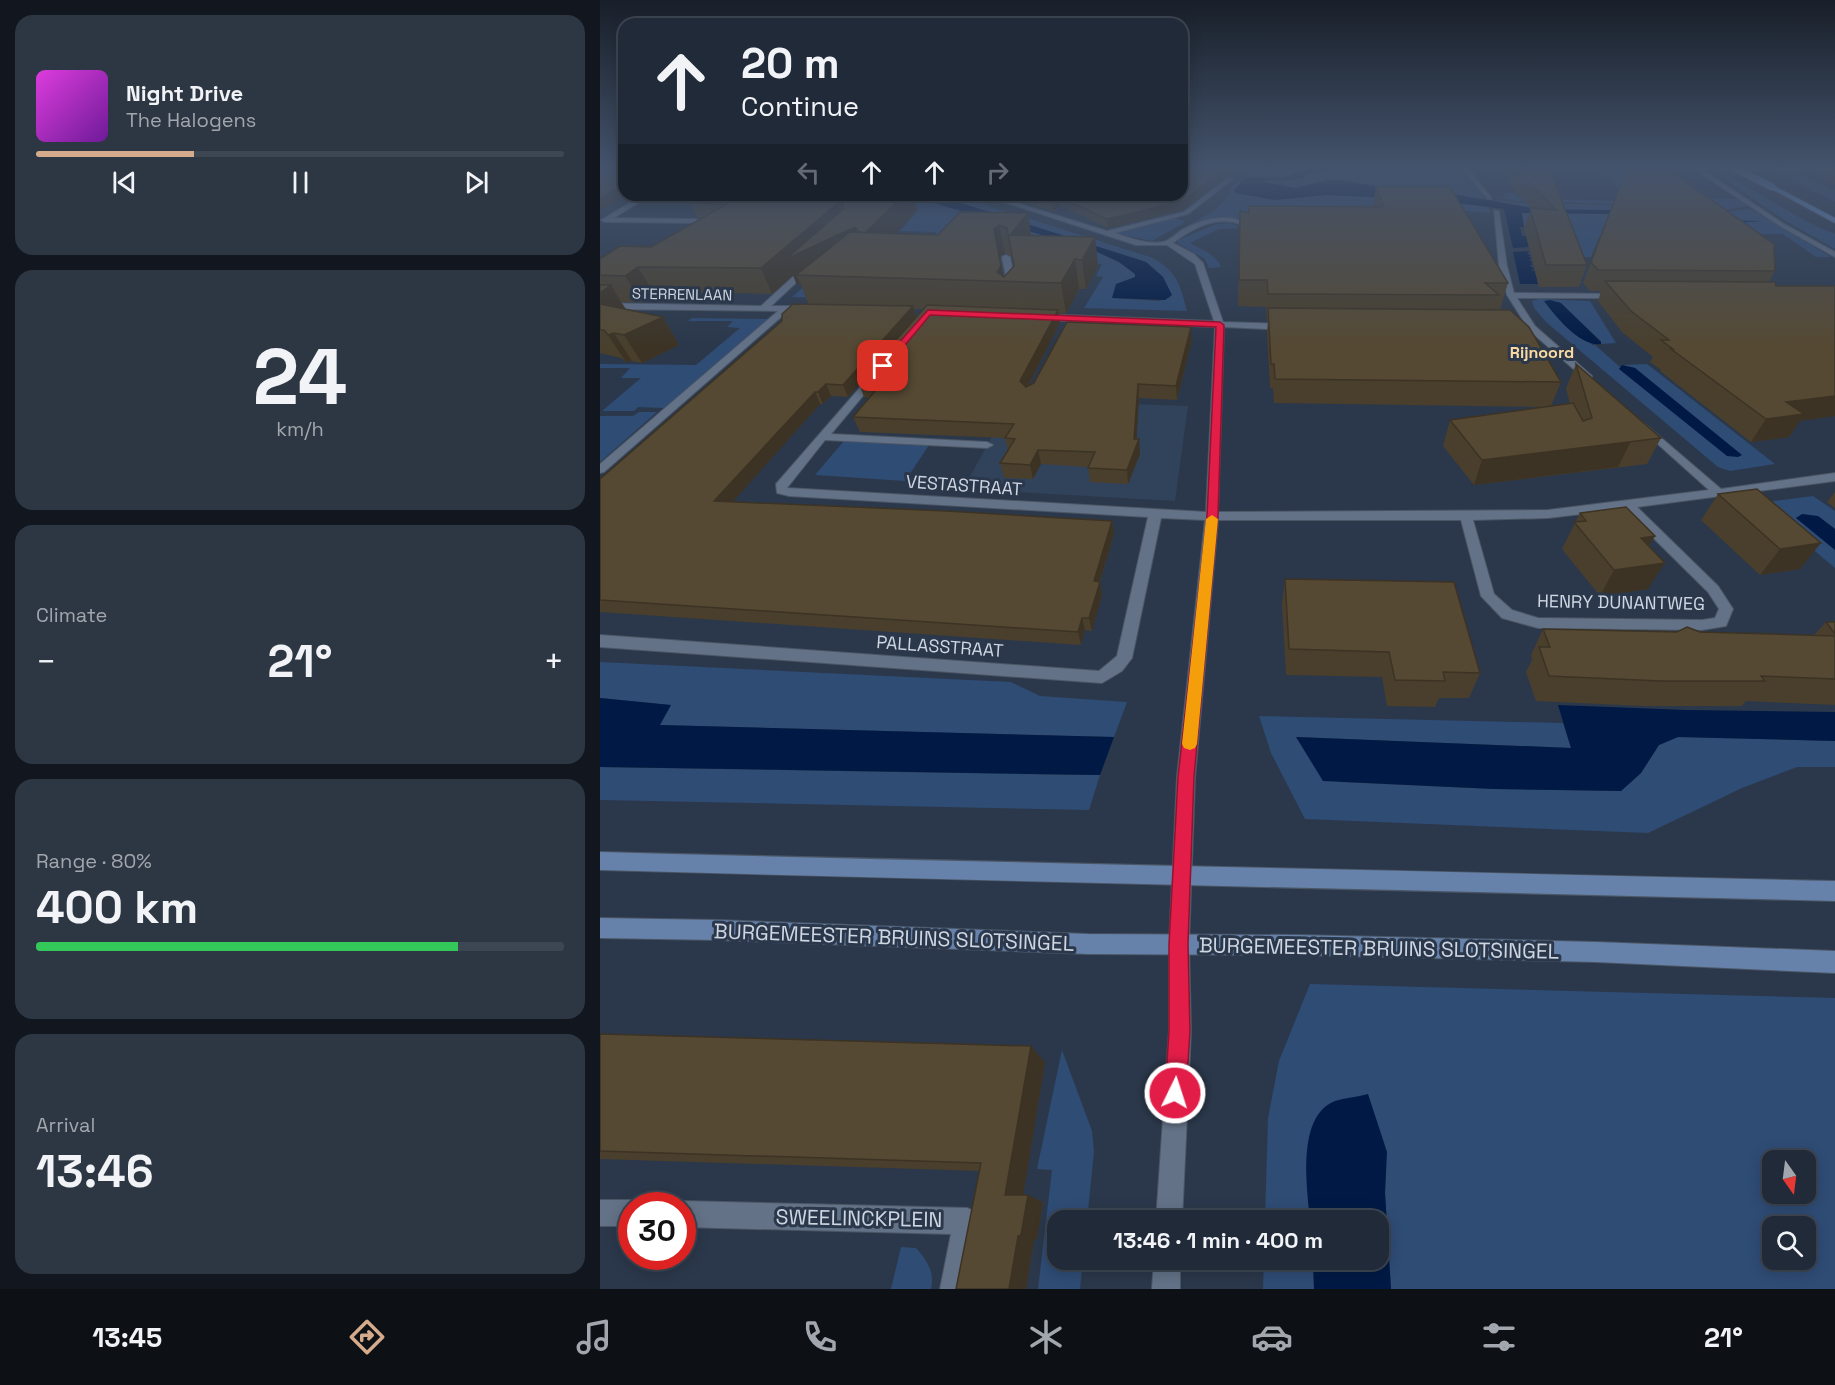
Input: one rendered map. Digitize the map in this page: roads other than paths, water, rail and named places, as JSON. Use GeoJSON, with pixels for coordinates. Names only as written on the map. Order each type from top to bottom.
{"type":"FeatureCollection","features":[{"type":"Feature","properties":{"kind":"main road"},"geometry":{"type":"LineString","coordinates":[[600,861],[1835,891]]}},
{"type":"Feature","properties":{"kind":"main road","name":"BURGEMEESTER BRUINS SLOTSINGEL"},"geometry":{"type":"LineString","coordinates":[[600,928],[717,930],[1088,944],[1596,952],[1835,962]]}},
{"type":"Feature","properties":{"kind":"street"},"geometry":{"type":"LineString","coordinates":[[1092,228],[1138,243],[1168,243],[1191,256],[1199,263],[1220,325],[1212,516],[1186,777],[1179,944],[1180,1031],[1170,1210]]}},
{"type":"Feature","properties":{"kind":"street"},"geometry":{"type":"LineString","coordinates":[[1107,233],[1126,228]]}},
{"type":"Feature","properties":{"kind":"street"},"geometry":{"type":"LineString","coordinates":[[1168,243],[1177,236],[1195,228]]}},
{"type":"Feature","properties":{"kind":"street"},"geometry":{"type":"LineString","coordinates":[[1243,228],[1244,233]]}},
{"type":"Feature","properties":{"kind":"street"},"geometry":{"type":"LineString","coordinates":[[1498,228],[1503,266],[1511,295],[1532,328],[1595,383]]}},
{"type":"Feature","properties":{"kind":"street"},"geometry":{"type":"LineString","coordinates":[[1788,228],[1835,255]]}},
{"type":"Feature","properties":{"kind":"street"},"geometry":{"type":"LineString","coordinates":[[1006,257],[1014,296],[1010,302]]}},
{"type":"Feature","properties":{"kind":"street"},"geometry":{"type":"LineString","coordinates":[[764,308],[816,260]]}},
{"type":"Feature","properties":{"kind":"street"},"geometry":{"type":"LineString","coordinates":[[1511,295],[1633,296]]}},
{"type":"Feature","properties":{"kind":"street","name":"STERRENLAAN"},"geometry":{"type":"LineString","coordinates":[[600,307],[820,310]]}},
{"type":"Feature","properties":{"kind":"street"},"geometry":{"type":"LineString","coordinates":[[600,470],[786,309]]}},
{"type":"Feature","properties":{"kind":"street"},"geometry":{"type":"LineString","coordinates":[[1031,317],[1303,327]]}},
{"type":"Feature","properties":{"kind":"street"},"geometry":{"type":"LineString","coordinates":[[1066,329],[1072,318]]}},
{"type":"Feature","properties":{"kind":"street"},"geometry":{"type":"LineString","coordinates":[[1498,328],[1532,328]]}},
{"type":"Feature","properties":{"kind":"street","name":"VESTASTRAAT"},"geometry":{"type":"LineString","coordinates":[[880,369],[782,484],[782,490],[1212,516]]}},
{"type":"Feature","properties":{"kind":"street"},"geometry":{"type":"LineString","coordinates":[[1639,422],[1718,492]]}},
{"type":"Feature","properties":{"kind":"street"},"geometry":{"type":"LineString","coordinates":[[823,437],[987,445]]}},
{"type":"Feature","properties":{"kind":"street"},"geometry":{"type":"LineString","coordinates":[[1212,516],[1548,514],[1835,477]]}},
{"type":"Feature","properties":{"kind":"street","name":"HENRY DUNANTWEG"},"geometry":{"type":"LineString","coordinates":[[1466,516],[1488,596],[1507,614],[1538,623],[1702,626],[1721,622],[1726,609],[1713,589],[1627,505]]}},
{"type":"Feature","properties":{"kind":"street","name":"PALLASSTRAAT"},"geometry":{"type":"LineString","coordinates":[[600,641],[1102,677],[1117,667],[1124,658],[1155,514]]}},
{"type":"Feature","properties":{"kind":"street"},"geometry":{"type":"LineString","coordinates":[[600,1213],[618,1213]]}},
{"type":"Feature","properties":{"kind":"street","name":"SWEELINCKPLEIN"},"geometry":{"type":"LineString","coordinates":[[696,1214],[967,1221],[954,1289]]}},
{"type":"Feature","properties":{"kind":"street"},"geometry":{"type":"LineString","coordinates":[[1166,1289],[1167,1270]]}},
{"type":"Feature","properties":{"kind":"district","name":"Rijnoord"},"geometry":{"type":"Point","coordinates":[1542,352]}}]}
